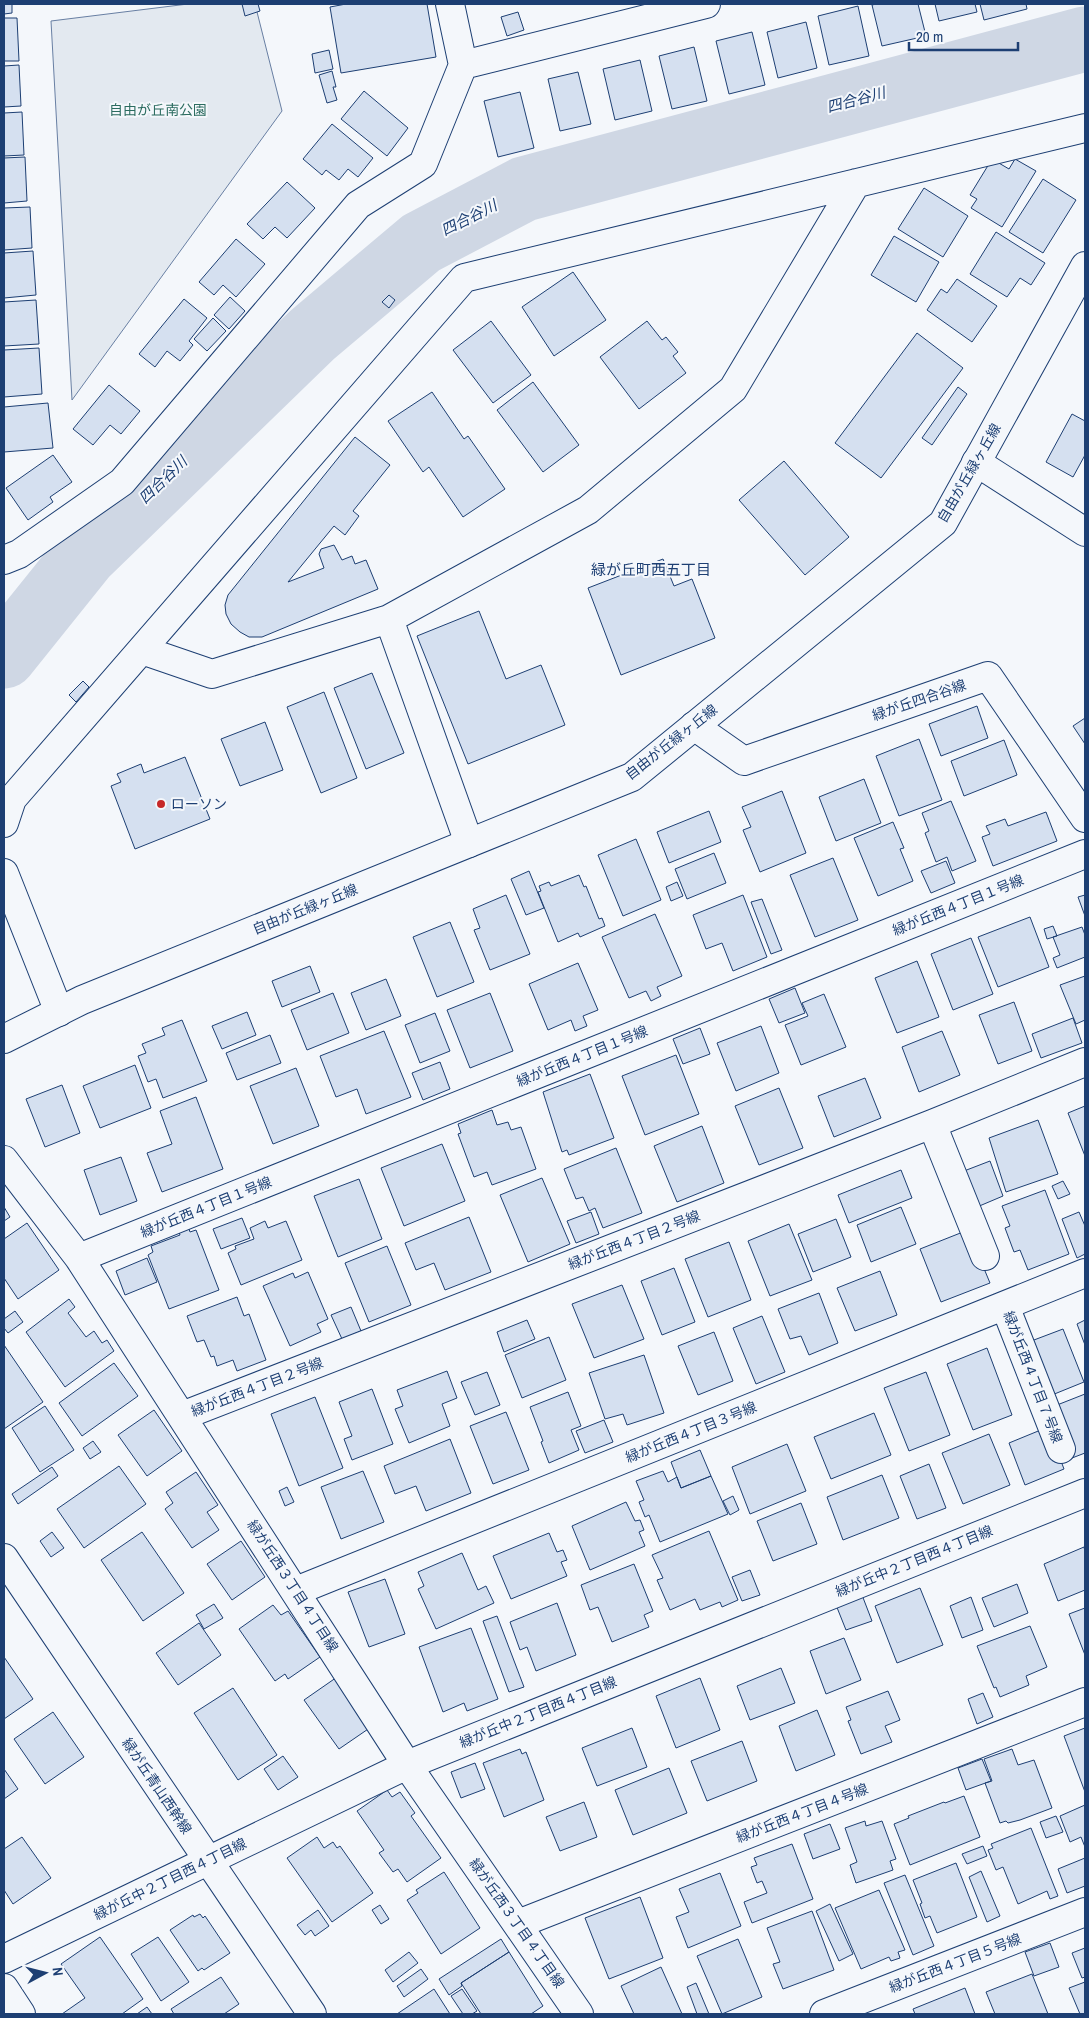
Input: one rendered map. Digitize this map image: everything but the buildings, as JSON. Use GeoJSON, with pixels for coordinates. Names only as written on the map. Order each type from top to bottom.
{"type":"FeatureCollection","features":[{"type":"Feature","properties":{"kind":"street"},"geometry":{"type":"LineString","coordinates":[[4,560],[19,554],[122,482],[358,205],[423,164],[463,65],[450,4]]}},
{"type":"Feature","properties":{"kind":"street"},"geometry":{"type":"LineString","coordinates":[[463,65],[706,4]]}},
{"type":"Feature","properties":{"kind":"street"},"geometry":{"type":"LineString","coordinates":[[4,823],[12,799],[464,278],[1085,128]]}},
{"type":"Feature","properties":{"kind":"street"},"geometry":{"type":"LineString","coordinates":[[142,650],[212,674],[389,619],[588,510],[733,389],[856,183]]}},
{"type":"Feature","properties":{"kind":"street","name":"自由が丘緑ヶ丘線"},"geometry":{"type":"LineString","coordinates":[[4,1039],[82,1000],[632,777],[942,523],[1085,266]]}},
{"type":"Feature","properties":{"kind":"street"},"geometry":{"type":"LineString","coordinates":[[976,462],[1085,532]]}},
{"type":"Feature","properties":{"kind":"street"},"geometry":{"type":"LineString","coordinates":[[389,619],[469,843]]}},
{"type":"Feature","properties":{"kind":"street","name":"緑が丘四合谷線"},"geometry":{"type":"LineString","coordinates":[[694,726],[744,761],[988,676],[1085,818]]}},
{"type":"Feature","properties":{"kind":"street","name":"緑が丘西４丁目１号線"},"geometry":{"type":"LineString","coordinates":[[79,1258],[1085,854]]}},
{"type":"Feature","properties":{"kind":"street"},"geometry":{"type":"LineString","coordinates":[[4,873],[59,1012]]}},
{"type":"Feature","properties":{"kind":"street","name":"緑が丘西４丁目２号線"},"geometry":{"type":"LineString","coordinates":[[182,1416],[932,1124],[1085,1062]]}},
{"type":"Feature","properties":{"kind":"street"},"geometry":{"type":"LineString","coordinates":[[932,1124],[985,1256]]}},
{"type":"Feature","properties":{"kind":"street","name":"緑が丘西３丁目４丁目線"},"geometry":{"type":"LineString","coordinates":[[4,1160],[79,1258],[407,1765],[580,2014]]}},
{"type":"Feature","properties":{"kind":"street","name":"緑が丘西４丁目３号線"},"geometry":{"type":"LineString","coordinates":[[296,1591],[1085,1273]]}},
{"type":"Feature","properties":{"kind":"street","name":"緑が丘西４丁目７号線"},"geometry":{"type":"LineString","coordinates":[[1004,1306],[1061,1449]]}},
{"type":"Feature","properties":{"kind":"street","name":"緑が丘中２丁目西４丁目線"},"geometry":{"type":"LineString","coordinates":[[4,1959],[407,1765],[1083,1500]]}},
{"type":"Feature","properties":{"kind":"street","name":"緑が丘青山西幹線"},"geometry":{"type":"LineString","coordinates":[[4,1558],[312,2014]]}},
{"type":"Feature","properties":{"kind":"street","name":"緑が丘西４丁目４号線"},"geometry":{"type":"LineString","coordinates":[[518,1924],[1085,1702]]}},
{"type":"Feature","properties":{"kind":"street","name":"緑が丘西４丁目５号線"},"geometry":{"type":"LineString","coordinates":[[824,2014],[1085,1912]]}},
{"type":"Feature","properties":{"kind":"street"},"geometry":{"type":"LineString","coordinates":[[4,1988],[21,2014]]}},
{"type":"Feature","properties":{"kind":"green space","name":"自由が丘南公園"},"geometry":{"type":"Polygon","coordinates":[[[188,4],[255,4],[282,111],[72,400],[51,21],[188,4]]]}},
{"type":"Feature","properties":{"kind":"waterway","name":"四合谷川"},"geometry":{"type":"LineString","coordinates":[[4,656],[85,555],[312,335],[421,243],[524,189],[1085,39]]}},
{"type":"Feature","properties":{"kind":"place","name":"ローソン"},"geometry":{"type":"Point","coordinates":[161,804]}},
{"type":"Feature","properties":{"kind":"district","name":"緑が丘町西五丁目"},"geometry":{"type":"Point","coordinates":[651,570]}}]}
